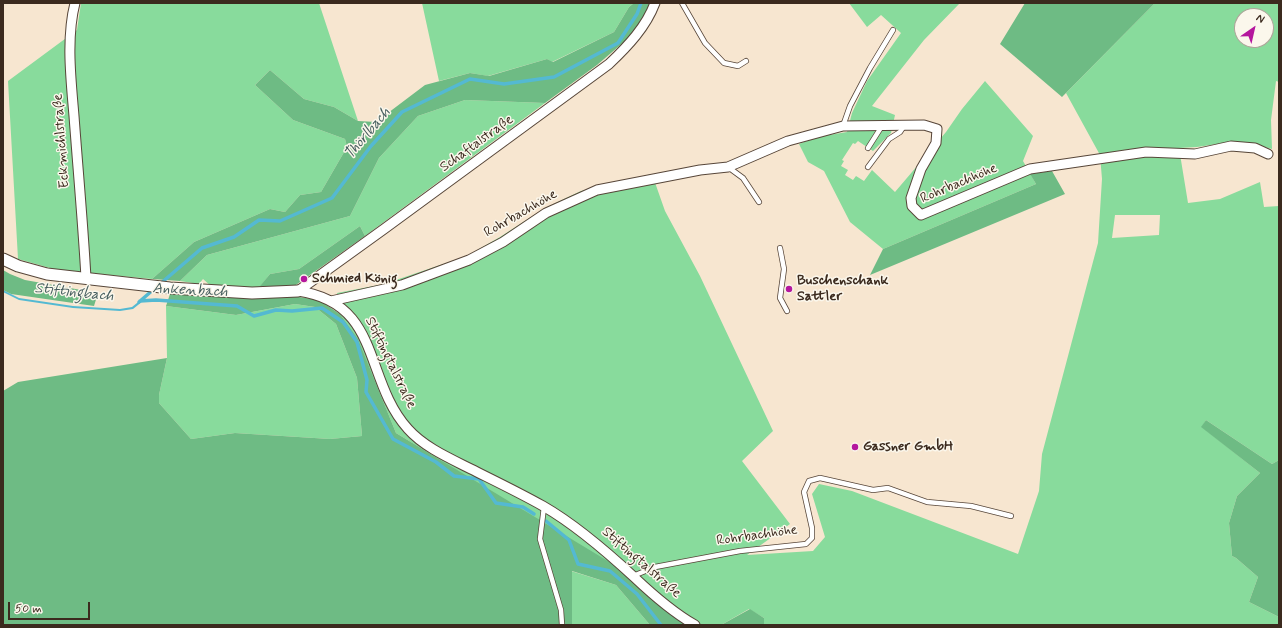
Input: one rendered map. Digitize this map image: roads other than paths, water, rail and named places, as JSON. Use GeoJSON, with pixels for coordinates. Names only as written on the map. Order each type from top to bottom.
{"type":"FeatureCollection","features":[{"type":"Feature","properties":{"kind":"street","name":"Eckmichlstraße"},"geometry":{"type":"LineString","coordinates":[[75,3],[70,34],[71,80],[86,278]]}},
{"type":"Feature","properties":{"kind":"street","name":"Schaftalstraße"},"geometry":{"type":"LineString","coordinates":[[298,291],[609,64],[627,48],[650,16],[655,3]]}},
{"type":"Feature","properties":{"kind":"street","name":"Rohrbachhöhe"},"geometry":{"type":"LineString","coordinates":[[332,301],[402,285],[468,260],[503,242],[546,213],[597,190],[700,170],[728,167],[788,141],[844,126],[924,125],[937,129],[936,143],[921,169],[910,198],[912,206],[921,215],[1030,169],[1146,152],[1195,154],[1231,146],[1255,148],[1268,154]]}},
{"type":"Feature","properties":{"kind":"street","name":"Stiftingtalstraße"},"geometry":{"type":"LineString","coordinates":[[3,259],[18,266],[48,274],[170,288],[252,293],[298,291],[310,293],[332,301],[351,317],[359,328],[392,408],[409,430],[433,448],[544,507],[590,538],[669,608],[695,625]]}},
{"type":"Feature","properties":{"kind":"lane"},"geometry":{"type":"LineString","coordinates":[[682,3],[705,43],[724,63],[738,66],[746,61]]}},
{"type":"Feature","properties":{"kind":"lane"},"geometry":{"type":"LineString","coordinates":[[844,126],[850,106],[870,68],[893,30]]}},
{"type":"Feature","properties":{"kind":"lane"},"geometry":{"type":"LineString","coordinates":[[868,148],[882,126]]}},
{"type":"Feature","properties":{"kind":"lane"},"geometry":{"type":"LineString","coordinates":[[868,167],[889,139],[900,132],[904,126]]}},
{"type":"Feature","properties":{"kind":"lane"},"geometry":{"type":"LineString","coordinates":[[728,167],[743,178],[759,202]]}},
{"type":"Feature","properties":{"kind":"lane"},"geometry":{"type":"LineString","coordinates":[[780,248],[784,269],[780,298],[787,311]]}},
{"type":"Feature","properties":{"kind":"lane","name":"Rohrbachhöhe"},"geometry":{"type":"LineString","coordinates":[[633,576],[655,567],[740,551],[806,544],[812,538],[812,528],[804,492],[809,481],[820,478],[873,490],[888,488],[927,502],[971,506],[1011,516]]}},
{"type":"Feature","properties":{"kind":"lane"},"geometry":{"type":"LineString","coordinates":[[544,507],[540,539],[561,610],[562,625]]}},
{"type":"Feature","properties":{"kind":"water","name":"Stiftingbach"},"geometry":{"type":"Polygon","coordinates":[[[3,290],[19,298],[73,306],[120,309],[132,307],[142,299],[143,301],[133,309],[120,311],[73,308],[19,300],[3,292],[3,290]]]}},
{"type":"Feature","properties":{"kind":"waterway","name":"Thörlbach"},"geometry":{"type":"LineString","coordinates":[[160,284],[202,248],[234,237],[259,220],[280,221],[332,198],[371,146],[402,112],[470,79],[504,84],[554,77],[618,43],[637,14],[641,3]]}},
{"type":"Feature","properties":{"kind":"waterway","name":"Thörlbach"},"geometry":{"type":"LineString","coordinates":[[139,302],[154,289]]}},
{"type":"Feature","properties":{"kind":"waterway","name":"Ankenbach"},"geometry":{"type":"LineString","coordinates":[[140,301],[156,300],[237,306],[254,316],[276,310],[292,311],[322,308],[343,322],[357,342],[367,380],[366,392],[393,439],[436,462],[454,476],[479,479],[496,503],[523,507],[534,514]]}},
{"type":"Feature","properties":{"kind":"waterway","name":"Ankenbach"},"geometry":{"type":"LineString","coordinates":[[546,521],[569,540],[578,564],[610,571],[637,594],[661,625]]}},
{"type":"Feature","properties":{"kind":"place","name":"Schmied König"},"geometry":{"type":"Point","coordinates":[304,279]}},
{"type":"Feature","properties":{"kind":"place","name":"Buschenschank Sattler"},"geometry":{"type":"Point","coordinates":[789,289]}},
{"type":"Feature","properties":{"kind":"place","name":"Gassner GmbH"},"geometry":{"type":"Point","coordinates":[855,447]}}]}
